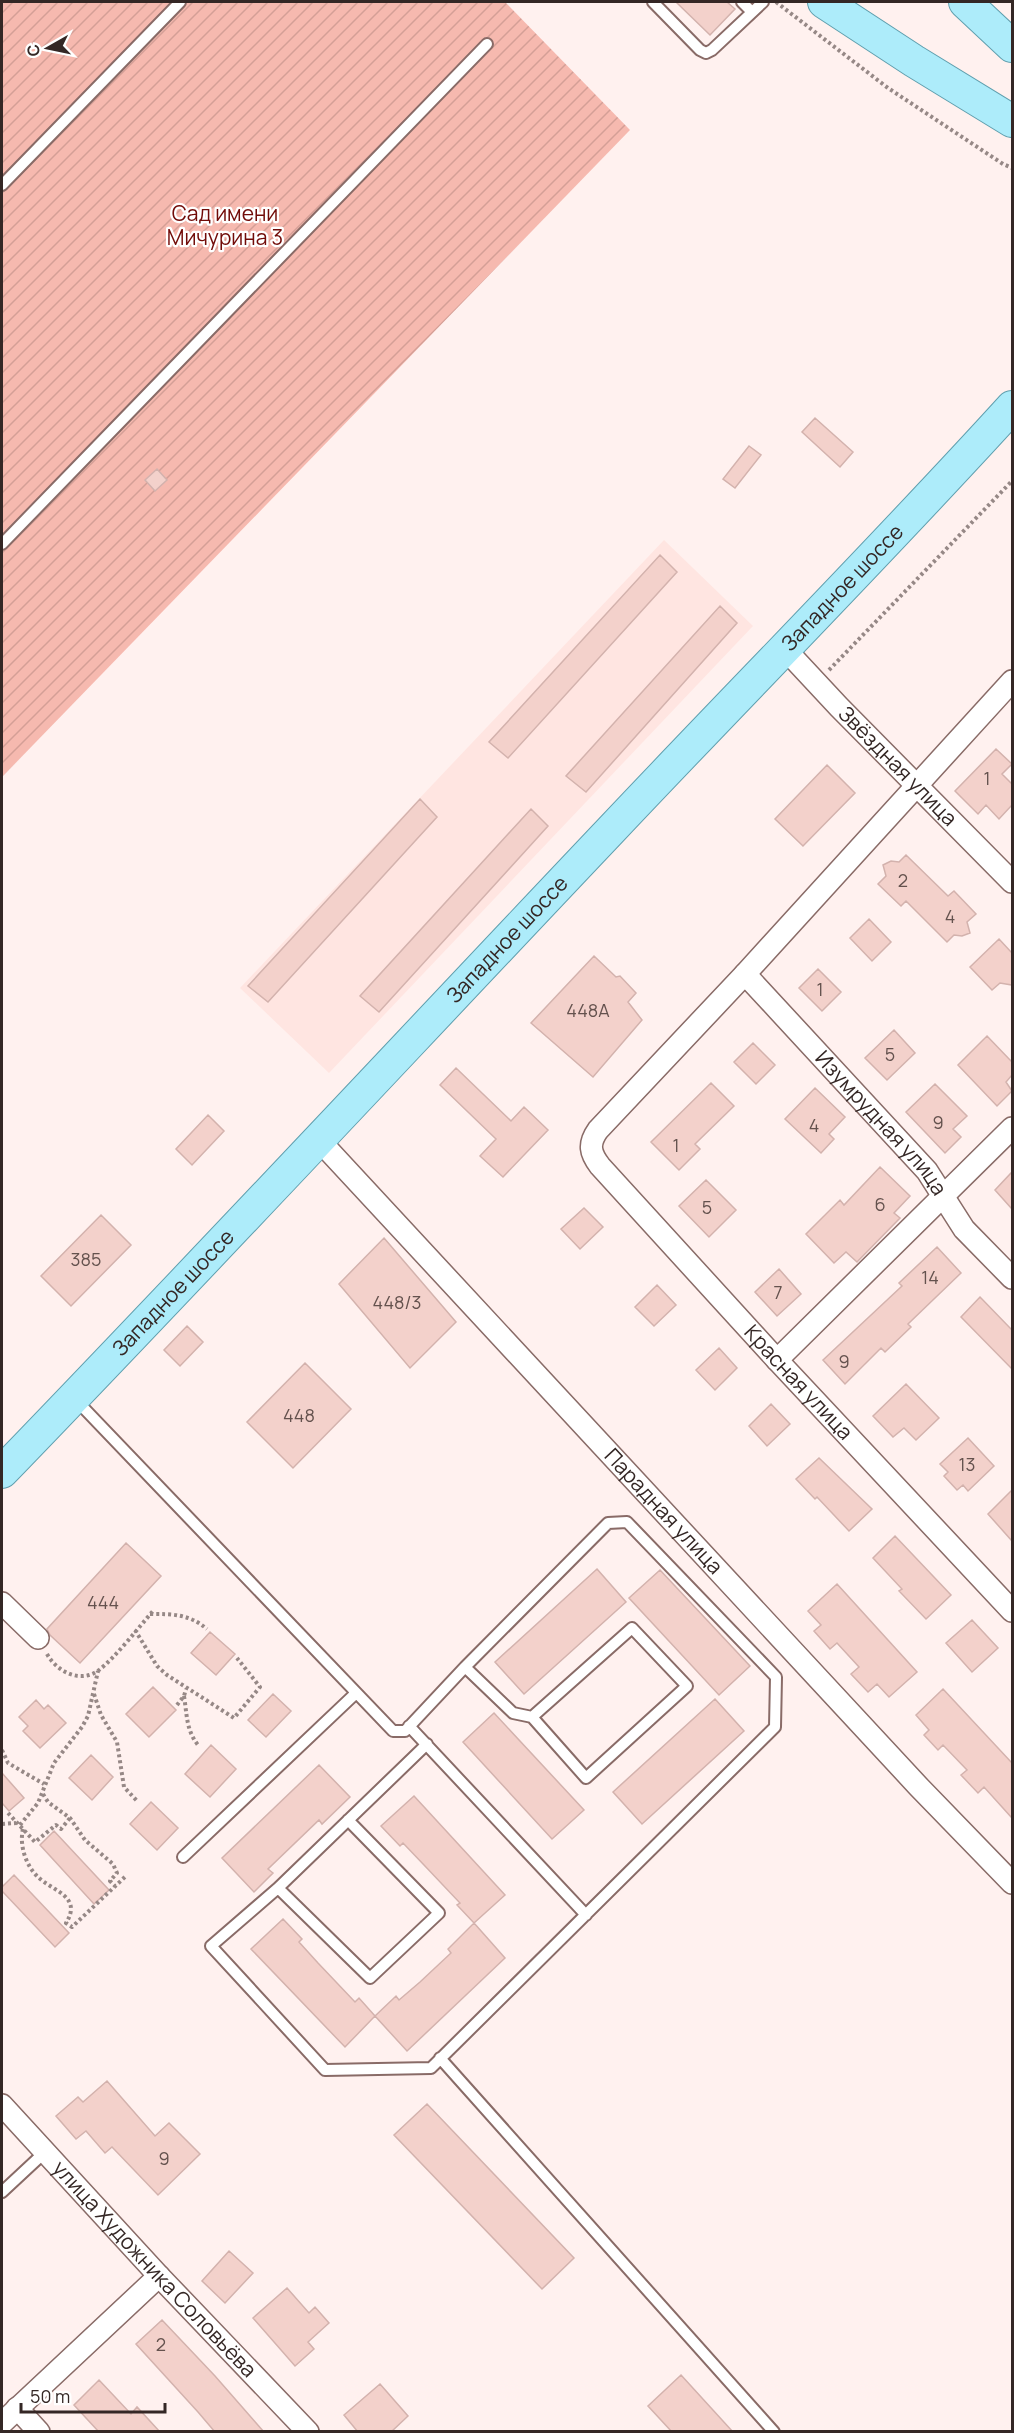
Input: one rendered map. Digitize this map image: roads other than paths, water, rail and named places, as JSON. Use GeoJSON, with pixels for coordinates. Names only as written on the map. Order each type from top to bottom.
{"type":"FeatureCollection","features":[{"type":"Feature","properties":{"kind":"main road"},"geometry":{"type":"LineString","coordinates":[[824,2],[1012,121]]}},
{"type":"Feature","properties":{"kind":"main road"},"geometry":{"type":"LineString","coordinates":[[967,2],[1012,46]]}},
{"type":"Feature","properties":{"kind":"main road","name":"Западное шоссе"},"geometry":{"type":"LineString","coordinates":[[2,1472],[784,648],[942,485],[1012,407]]}},
{"type":"Feature","properties":{"kind":"street","name":"Звёздная улица"},"geometry":{"type":"LineString","coordinates":[[784,648],[1012,882]]}},
{"type":"Feature","properties":{"kind":"street"},"geometry":{"type":"LineString","coordinates":[[745,974],[918,787],[1012,681]]}},
{"type":"Feature","properties":{"kind":"street","name":"Красная улица"},"geometry":{"type":"LineString","coordinates":[[745,974],[598,1130],[592,1138],[590,1147],[593,1157],[777,1360],[1012,1611]]}},
{"type":"Feature","properties":{"kind":"street","name":"Изумрудная улица"},"geometry":{"type":"LineString","coordinates":[[745,974],[927,1171],[964,1230],[1012,1278]]}},
{"type":"Feature","properties":{"kind":"street"},"geometry":{"type":"LineString","coordinates":[[777,1360],[1012,1128]]}},
{"type":"Feature","properties":{"kind":"street","name":"Парадная улица"},"geometry":{"type":"LineString","coordinates":[[318,1139],[918,1786],[1012,1882]]}},
{"type":"Feature","properties":{"kind":"street"},"geometry":{"type":"LineString","coordinates":[[2,1605],[38,1638]]}},
{"type":"Feature","properties":{"kind":"street","name":"улица Художника Соловьёва"},"geometry":{"type":"LineString","coordinates":[[2,2105],[159,2276],[308,2432]]}},
{"type":"Feature","properties":{"kind":"street"},"geometry":{"type":"LineString","coordinates":[[39,2432],[9,2416],[159,2276]]}},
{"type":"Feature","properties":{"kind":"lane"},"geometry":{"type":"LineString","coordinates":[[2,185],[180,2]]}},
{"type":"Feature","properties":{"kind":"lane"},"geometry":{"type":"LineString","coordinates":[[653,2],[700,50],[706,52],[712,50],[763,2]]}},
{"type":"Feature","properties":{"kind":"lane"},"geometry":{"type":"LineString","coordinates":[[742,2],[752,12]]}},
{"type":"Feature","properties":{"kind":"lane"},"geometry":{"type":"LineString","coordinates":[[2,544],[487,44]]}},
{"type":"Feature","properties":{"kind":"lane"},"geometry":{"type":"LineString","coordinates":[[74,1398],[355,1694],[393,1731],[405,1731],[608,1523],[627,1522],[776,1677],[776,1727],[430,2068],[325,2070],[212,1946],[278,1888],[427,1743]]}},
{"type":"Feature","properties":{"kind":"lane"},"geometry":{"type":"LineString","coordinates":[[465,1667],[513,1713],[532,1717],[586,1778],[687,1686],[632,1628],[532,1717]]}},
{"type":"Feature","properties":{"kind":"lane"},"geometry":{"type":"LineString","coordinates":[[183,1857],[355,1694]]}},
{"type":"Feature","properties":{"kind":"lane"},"geometry":{"type":"LineString","coordinates":[[410,1726],[586,1914]]}},
{"type":"Feature","properties":{"kind":"lane"},"geometry":{"type":"LineString","coordinates":[[278,1888],[370,1978],[439,1913],[348,1820]]}},
{"type":"Feature","properties":{"kind":"lane"},"geometry":{"type":"LineString","coordinates":[[440,2058],[774,2432]]}},
{"type":"Feature","properties":{"kind":"lane"},"geometry":{"type":"LineString","coordinates":[[2,2192],[45,2152]]}},
{"type":"Feature","properties":{"kind":"park label","name":"Сад имени Мичурина 3"},"geometry":{"type":"Point","coordinates":[225,226]}}]}
